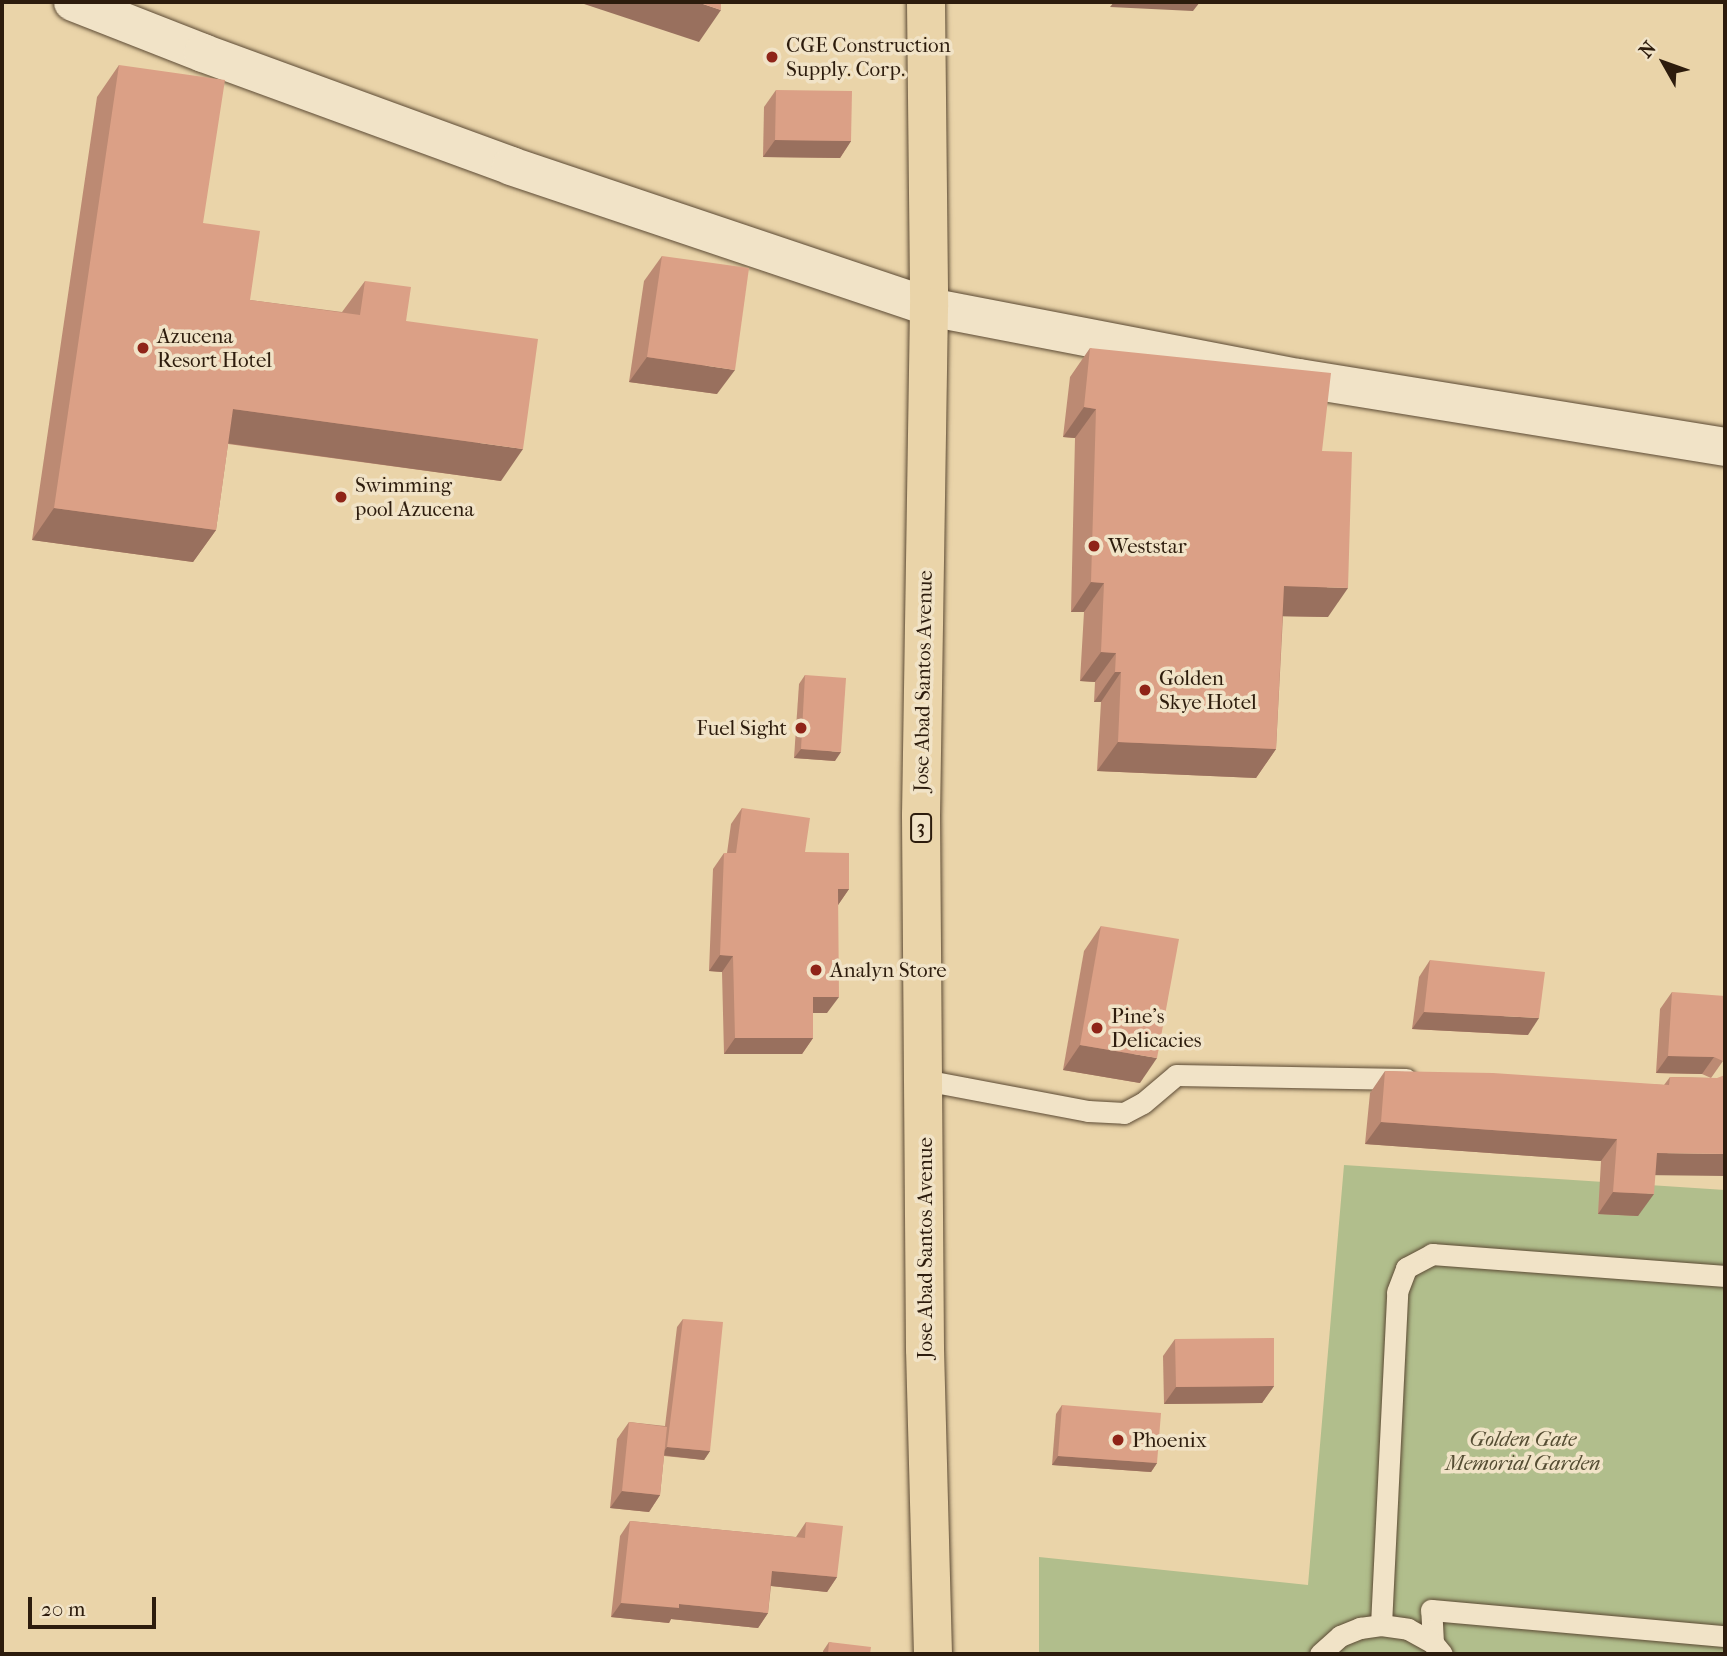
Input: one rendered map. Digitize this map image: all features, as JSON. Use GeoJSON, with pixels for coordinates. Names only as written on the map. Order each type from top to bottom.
{"type":"FeatureCollection","features":[{"type":"Feature","properties":{"kind":"highway","name":"Jose Abad Santos Avenue"},"geometry":{"type":"LineString","coordinates":[[926,2],[929,307],[921,815],[925,1349],[933,1654]]}},
{"type":"Feature","properties":{"kind":"street"},"geometry":{"type":"LineString","coordinates":[[73,2],[203,54],[511,166],[929,307],[1299,378],[1725,447]]}},
{"type":"Feature","properties":{"kind":"lane"},"geometry":{"type":"LineString","coordinates":[[924,1080],[1087,1111],[1124,1113],[1143,1103],[1176,1074],[1428,1080]]}},
{"type":"Feature","properties":{"kind":"lane"},"geometry":{"type":"LineString","coordinates":[[1381,1625],[1397,1292],[1406,1268],[1432,1254],[1725,1276]]}},
{"type":"Feature","properties":{"kind":"lane"},"geometry":{"type":"LineString","coordinates":[[1437,1648],[1431,1610],[1725,1636]]}},
{"type":"Feature","properties":{"kind":"lane"},"geometry":{"type":"LineString","coordinates":[[1320,1654],[1340,1636],[1360,1628],[1381,1625],[1408,1629],[1437,1648]]}},
{"type":"Feature","properties":{"kind":"green space","name":"Golden Gate Memorial Garden"},"geometry":{"type":"Polygon","coordinates":[[[1344,1165],[1725,1190],[1725,1654],[1039,1654],[1039,1557],[1308,1585],[1344,1165]]]}},
{"type":"Feature","properties":{"kind":"building"},"geometry":{"type":"Polygon","coordinates":[[[697,2],[721,2],[721,10],[697,2]]]}},
{"type":"Feature","properties":{"kind":"building"},"geometry":{"type":"Polygon","coordinates":[[[119,65],[225,80],[203,223],[260,231],[250,300],[360,315],[365,281],[411,287],[406,321],[538,339],[523,449],[233,409],[216,530],[54,508],[119,65]]]}},
{"type":"Feature","properties":{"kind":"building"},"geometry":{"type":"Polygon","coordinates":[[[776,90],[852,91],[851,141],[775,140],[776,90]]]}},
{"type":"Feature","properties":{"kind":"building"},"geometry":{"type":"Polygon","coordinates":[[[662,256],[749,268],[735,370],[647,357],[662,256]]]}},
{"type":"Feature","properties":{"kind":"building"},"geometry":{"type":"Polygon","coordinates":[[[1090,348],[1331,373],[1322,451],[1352,452],[1348,588],[1284,586],[1276,749],[1118,742],[1121,672],[1115,672],[1116,653],[1101,652],[1104,583],[1091,582],[1096,409],[1084,407],[1090,348]]]}},
{"type":"Feature","properties":{"kind":"building"},"geometry":{"type":"Polygon","coordinates":[[[805,675],[846,678],[841,752],[801,749],[805,675]]]}},
{"type":"Feature","properties":{"kind":"building"},"geometry":{"type":"Polygon","coordinates":[[[742,808],[810,818],[805,852],[849,853],[849,889],[838,889],[839,997],[813,997],[813,1038],[735,1038],[733,956],[720,955],[724,853],[736,853],[742,808]]]}},
{"type":"Feature","properties":{"kind":"building"},"geometry":{"type":"Polygon","coordinates":[[[1101,926],[1179,939],[1157,1058],[1080,1045],[1101,926]]]}},
{"type":"Feature","properties":{"kind":"building"},"geometry":{"type":"Polygon","coordinates":[[[1430,960],[1545,972],[1539,1018],[1424,1012],[1430,960]]]}},
{"type":"Feature","properties":{"kind":"building"},"geometry":{"type":"Polygon","coordinates":[[[1672,992],[1725,996],[1723,1061],[1714,1057],[1668,1056],[1672,992]]]}},
{"type":"Feature","properties":{"kind":"building"},"geometry":{"type":"Polygon","coordinates":[[[1385,1071],[1493,1073],[1669,1085],[1670,1077],[1717,1078],[1725,1075],[1725,1154],[1657,1153],[1654,1194],[1613,1192],[1617,1139],[1381,1122],[1385,1071]]]}},
{"type":"Feature","properties":{"kind":"building"},"geometry":{"type":"Polygon","coordinates":[[[683,1319],[723,1322],[710,1451],[667,1447],[683,1319]]]}},
{"type":"Feature","properties":{"kind":"building"},"geometry":{"type":"Polygon","coordinates":[[[1274,1338],[1274,1386],[1176,1387],[1175,1339],[1274,1338]]]}},
{"type":"Feature","properties":{"kind":"building"},"geometry":{"type":"Polygon","coordinates":[[[1062,1405],[1161,1413],[1157,1463],[1058,1456],[1062,1405]]]}},
{"type":"Feature","properties":{"kind":"building"},"geometry":{"type":"Polygon","coordinates":[[[629,1422],[667,1427],[660,1495],[622,1491],[629,1422]]]}},
{"type":"Feature","properties":{"kind":"building"},"geometry":{"type":"Polygon","coordinates":[[[630,1521],[805,1538],[806,1522],[843,1526],[837,1577],[772,1571],[768,1613],[679,1604],[679,1608],[621,1603],[630,1521]]]}},
{"type":"Feature","properties":{"kind":"building"},"geometry":{"type":"Polygon","coordinates":[[[829,1642],[871,1647],[870,1654],[828,1654],[829,1642]]]}},
{"type":"Feature","properties":{"kind":"place","name":"CGE Construction Supply. Corp."},"geometry":{"type":"Point","coordinates":[772,57]}},
{"type":"Feature","properties":{"kind":"place","name":"Azucena Resort Hotel"},"geometry":{"type":"Point","coordinates":[143,348]}},
{"type":"Feature","properties":{"kind":"place","name":"Swimming pool Azucena"},"geometry":{"type":"Point","coordinates":[341,497]}},
{"type":"Feature","properties":{"kind":"place","name":"Weststar"},"geometry":{"type":"Point","coordinates":[1094,546]}},
{"type":"Feature","properties":{"kind":"place","name":"Golden Skye Hotel"},"geometry":{"type":"Point","coordinates":[1145,690]}},
{"type":"Feature","properties":{"kind":"place","name":"Fuel Sight"},"geometry":{"type":"Point","coordinates":[801,728]}},
{"type":"Feature","properties":{"kind":"place","name":"Analyn Store"},"geometry":{"type":"Point","coordinates":[816,970]}},
{"type":"Feature","properties":{"kind":"place","name":"Pine's Delicacies"},"geometry":{"type":"Point","coordinates":[1097,1028]}},
{"type":"Feature","properties":{"kind":"place","name":"Phoenix"},"geometry":{"type":"Point","coordinates":[1118,1440]}}]}
